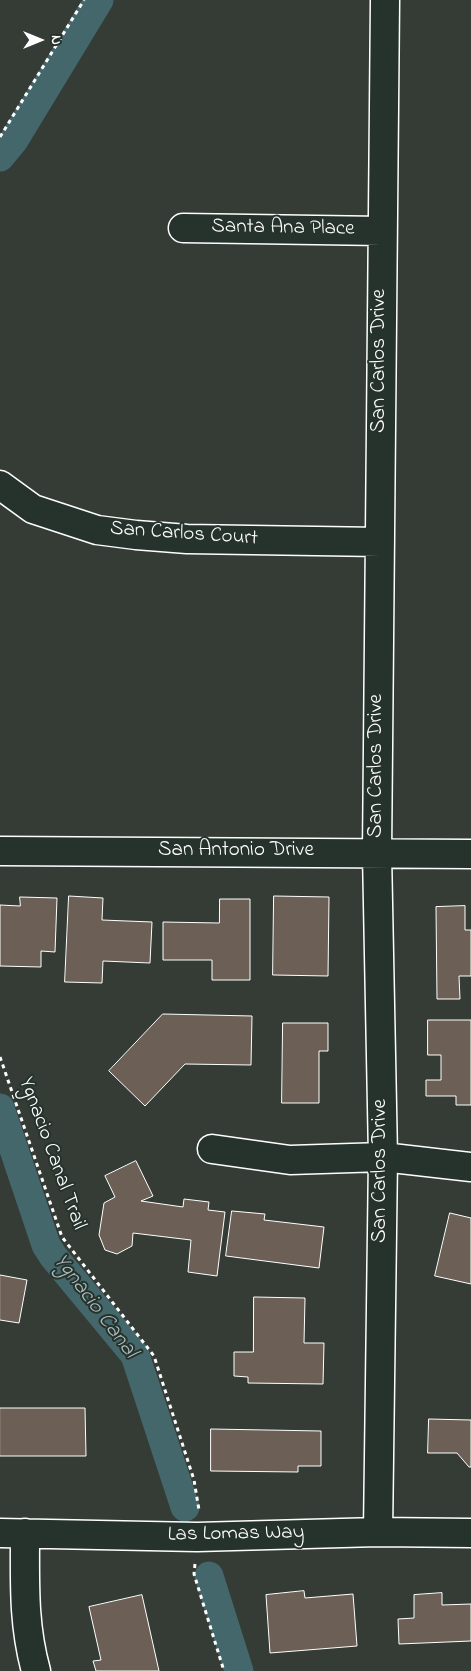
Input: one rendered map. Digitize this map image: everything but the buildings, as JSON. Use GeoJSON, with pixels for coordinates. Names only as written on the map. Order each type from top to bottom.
{"type":"FeatureCollection","features":[{"type":"Feature","properties":{"kind":"street","name":"San Carlos Drive"},"geometry":{"type":"LineString","coordinates":[[378,1532],[383,1157],[377,853],[385,0]]}},
{"type":"Feature","properties":{"kind":"street","name":"Santa Ana Place"},"geometry":{"type":"LineString","coordinates":[[183,228],[382,231]]}},
{"type":"Feature","properties":{"kind":"street","name":"San Carlos Court"},"geometry":{"type":"LineString","coordinates":[[0,485],[33,508],[97,530],[187,539],[380,542]]}},
{"type":"Feature","properties":{"kind":"street","name":"San Antonio Drive"},"geometry":{"type":"LineString","coordinates":[[0,851],[471,854]]}},
{"type":"Feature","properties":{"kind":"street"},"geometry":{"type":"LineString","coordinates":[[212,1149],[290,1160],[383,1157],[471,1167]]}},
{"type":"Feature","properties":{"kind":"street","name":"Las Lomas Way"},"geometry":{"type":"LineString","coordinates":[[12,1533],[197,1537],[378,1532],[471,1533]]}},
{"type":"Feature","properties":{"kind":"street"},"geometry":{"type":"LineString","coordinates":[[12,1533],[30,1648],[36,1671]]}},
{"type":"Feature","properties":{"kind":"path"},"geometry":{"type":"LineString","coordinates":[[0,137],[84,0]]}},
{"type":"Feature","properties":{"kind":"path","name":"Ygnacio Canal Trail"},"geometry":{"type":"LineString","coordinates":[[0,1057],[62,1237],[154,1356],[194,1480],[199,1508],[194,1574],[224,1671]]}},
{"type":"Feature","properties":{"kind":"waterway","name":"Ygnacio Canal"},"geometry":{"type":"LineString","coordinates":[[0,157],[14,140],[99,0]]}},
{"type":"Feature","properties":{"kind":"waterway","name":"Ygnacio Canal"},"geometry":{"type":"LineString","coordinates":[[0,1108],[46,1245],[135,1355],[185,1507]]}},
{"type":"Feature","properties":{"kind":"waterway","name":"Ygnacio Canal"},"geometry":{"type":"LineString","coordinates":[[209,1576],[239,1671]]}}]}
